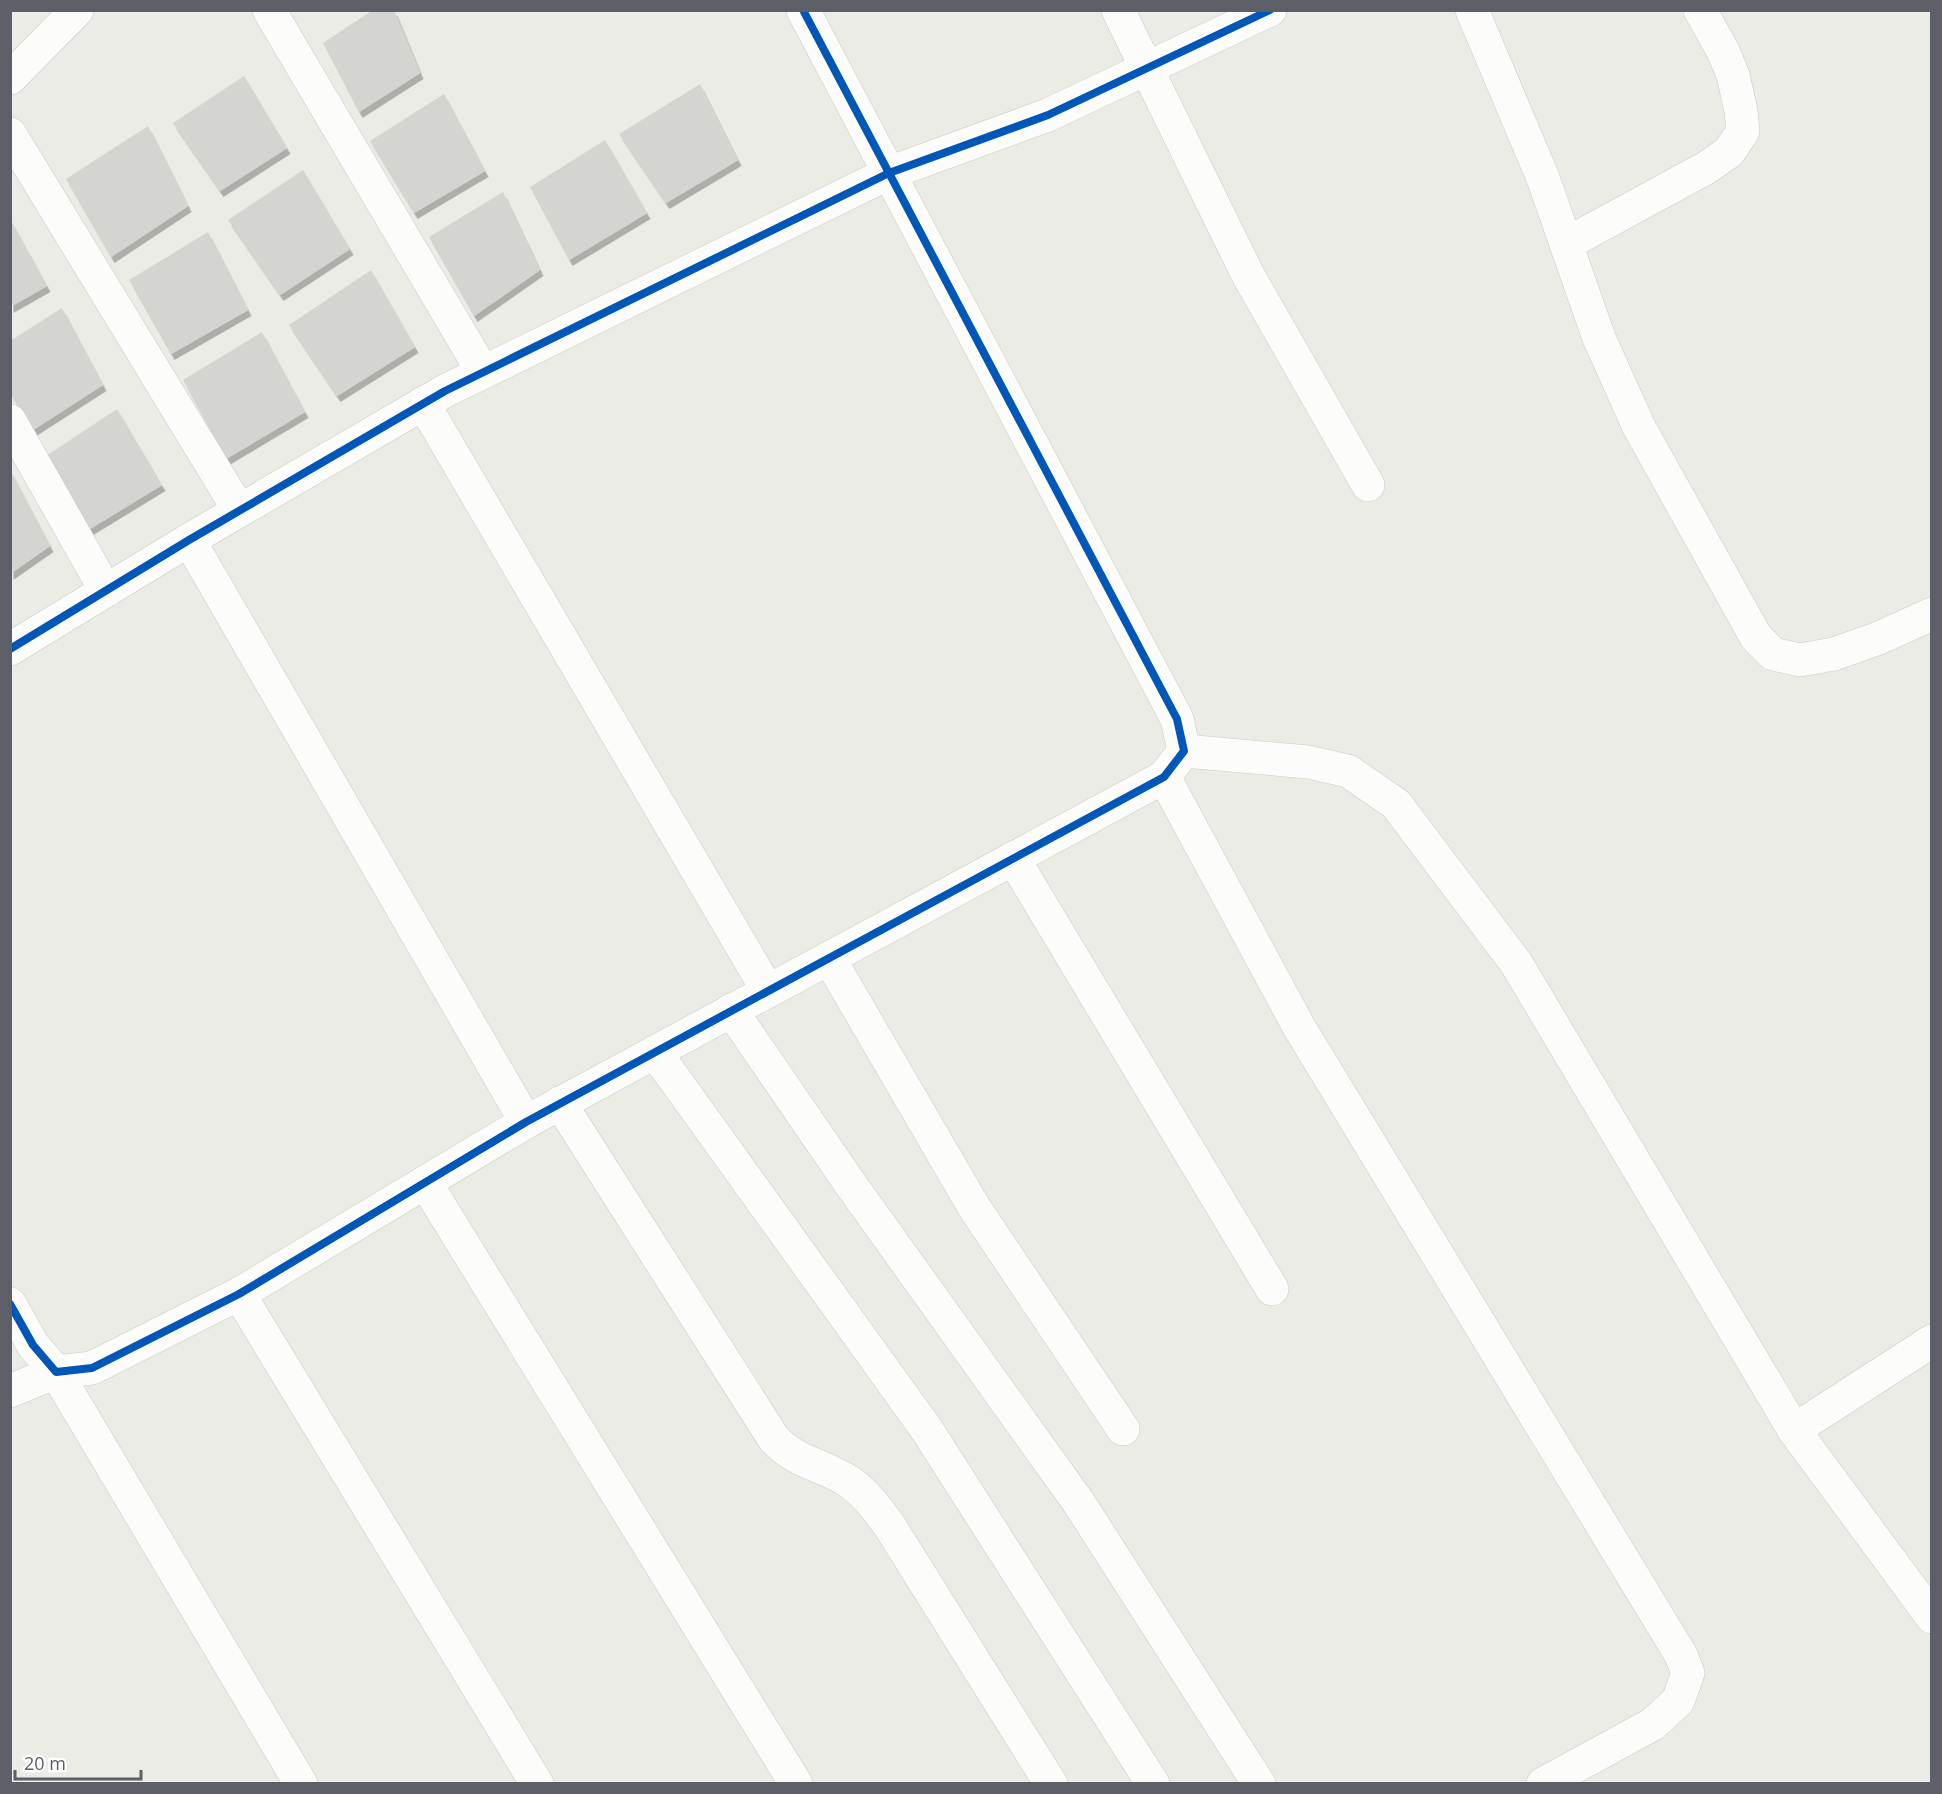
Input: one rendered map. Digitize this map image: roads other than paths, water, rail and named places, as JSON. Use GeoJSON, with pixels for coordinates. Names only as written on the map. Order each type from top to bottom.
{"type":"FeatureCollection","features":[{"type":"Feature","properties":{"kind":"street"},"geometry":{"type":"LineString","coordinates":[[10,78],[77,10]]}},
{"type":"Feature","properties":{"kind":"street"},"geometry":{"type":"LineString","coordinates":[[269,10],[483,372]]}},
{"type":"Feature","properties":{"kind":"street"},"geometry":{"type":"LineString","coordinates":[[10,1391],[56,1372],[92,1368],[239,1294],[526,1122],[1164,777],[1184,751],[1177,719],[803,10]]}},
{"type":"Feature","properties":{"kind":"street"},"geometry":{"type":"LineString","coordinates":[[1118,10],[1248,275],[1368,485]]}},
{"type":"Feature","properties":{"kind":"street"},"geometry":{"type":"LineString","coordinates":[[10,649],[239,510],[423,403],[483,372],[889,173],[1048,115],[1270,10]]}},
{"type":"Feature","properties":{"kind":"street"},"geometry":{"type":"LineString","coordinates":[[1472,10],[1544,178],[1599,338],[1639,427],[1756,637],[1773,654],[1800,660],[1834,654],[1879,638],[1932,614]]}},
{"type":"Feature","properties":{"kind":"street"},"geometry":{"type":"LineString","coordinates":[[1566,244],[1706,168],[1729,152],[1743,131],[1733,75],[1723,51],[1700,10]]}},
{"type":"Feature","properties":{"kind":"street"},"geometry":{"type":"LineString","coordinates":[[10,134],[239,510]]}},
{"type":"Feature","properties":{"kind":"street"},"geometry":{"type":"LineString","coordinates":[[423,403],[768,991]]}},
{"type":"Feature","properties":{"kind":"street"},"geometry":{"type":"LineString","coordinates":[[10,421],[106,591]]}},
{"type":"Feature","properties":{"kind":"street"},"geometry":{"type":"LineString","coordinates":[[189,540],[526,1122]]}},
{"type":"Feature","properties":{"kind":"street"},"geometry":{"type":"LineString","coordinates":[[1184,751],[1308,762],[1348,771],[1396,804],[1516,963],[1794,1430],[1932,1617]]}},
{"type":"Feature","properties":{"kind":"street"},"geometry":{"type":"LineString","coordinates":[[1164,777],[1299,1027],[1681,1655],[1688,1673],[1678,1701],[1653,1724],[1543,1784]]}},
{"type":"Feature","properties":{"kind":"street"},"geometry":{"type":"LineString","coordinates":[[1013,858],[1272,1289]]}},
{"type":"Feature","properties":{"kind":"street"},"geometry":{"type":"LineString","coordinates":[[829,958],[974,1207],[1123,1429]]}},
{"type":"Feature","properties":{"kind":"street"},"geometry":{"type":"LineString","coordinates":[[731,1010],[849,1182],[1079,1503],[1259,1784]]}},
{"type":"Feature","properties":{"kind":"street"},"geometry":{"type":"LineString","coordinates":[[655,1052],[927,1430],[1153,1784]]}},
{"type":"Feature","properties":{"kind":"street"},"geometry":{"type":"LineString","coordinates":[[560,1103],[774,1439],[784,1450],[849,1482],[870,1500],[889,1525],[1051,1784]]}},
{"type":"Feature","properties":{"kind":"street"},"geometry":{"type":"LineString","coordinates":[[425,1182],[796,1784]]}},
{"type":"Feature","properties":{"kind":"street"},"geometry":{"type":"LineString","coordinates":[[239,1294],[537,1784]]}},
{"type":"Feature","properties":{"kind":"street"},"geometry":{"type":"LineString","coordinates":[[10,1304],[33,1345],[56,1372],[302,1784]]}},
{"type":"Feature","properties":{"kind":"street"},"geometry":{"type":"LineString","coordinates":[[1794,1430],[1932,1341]]}}]}
